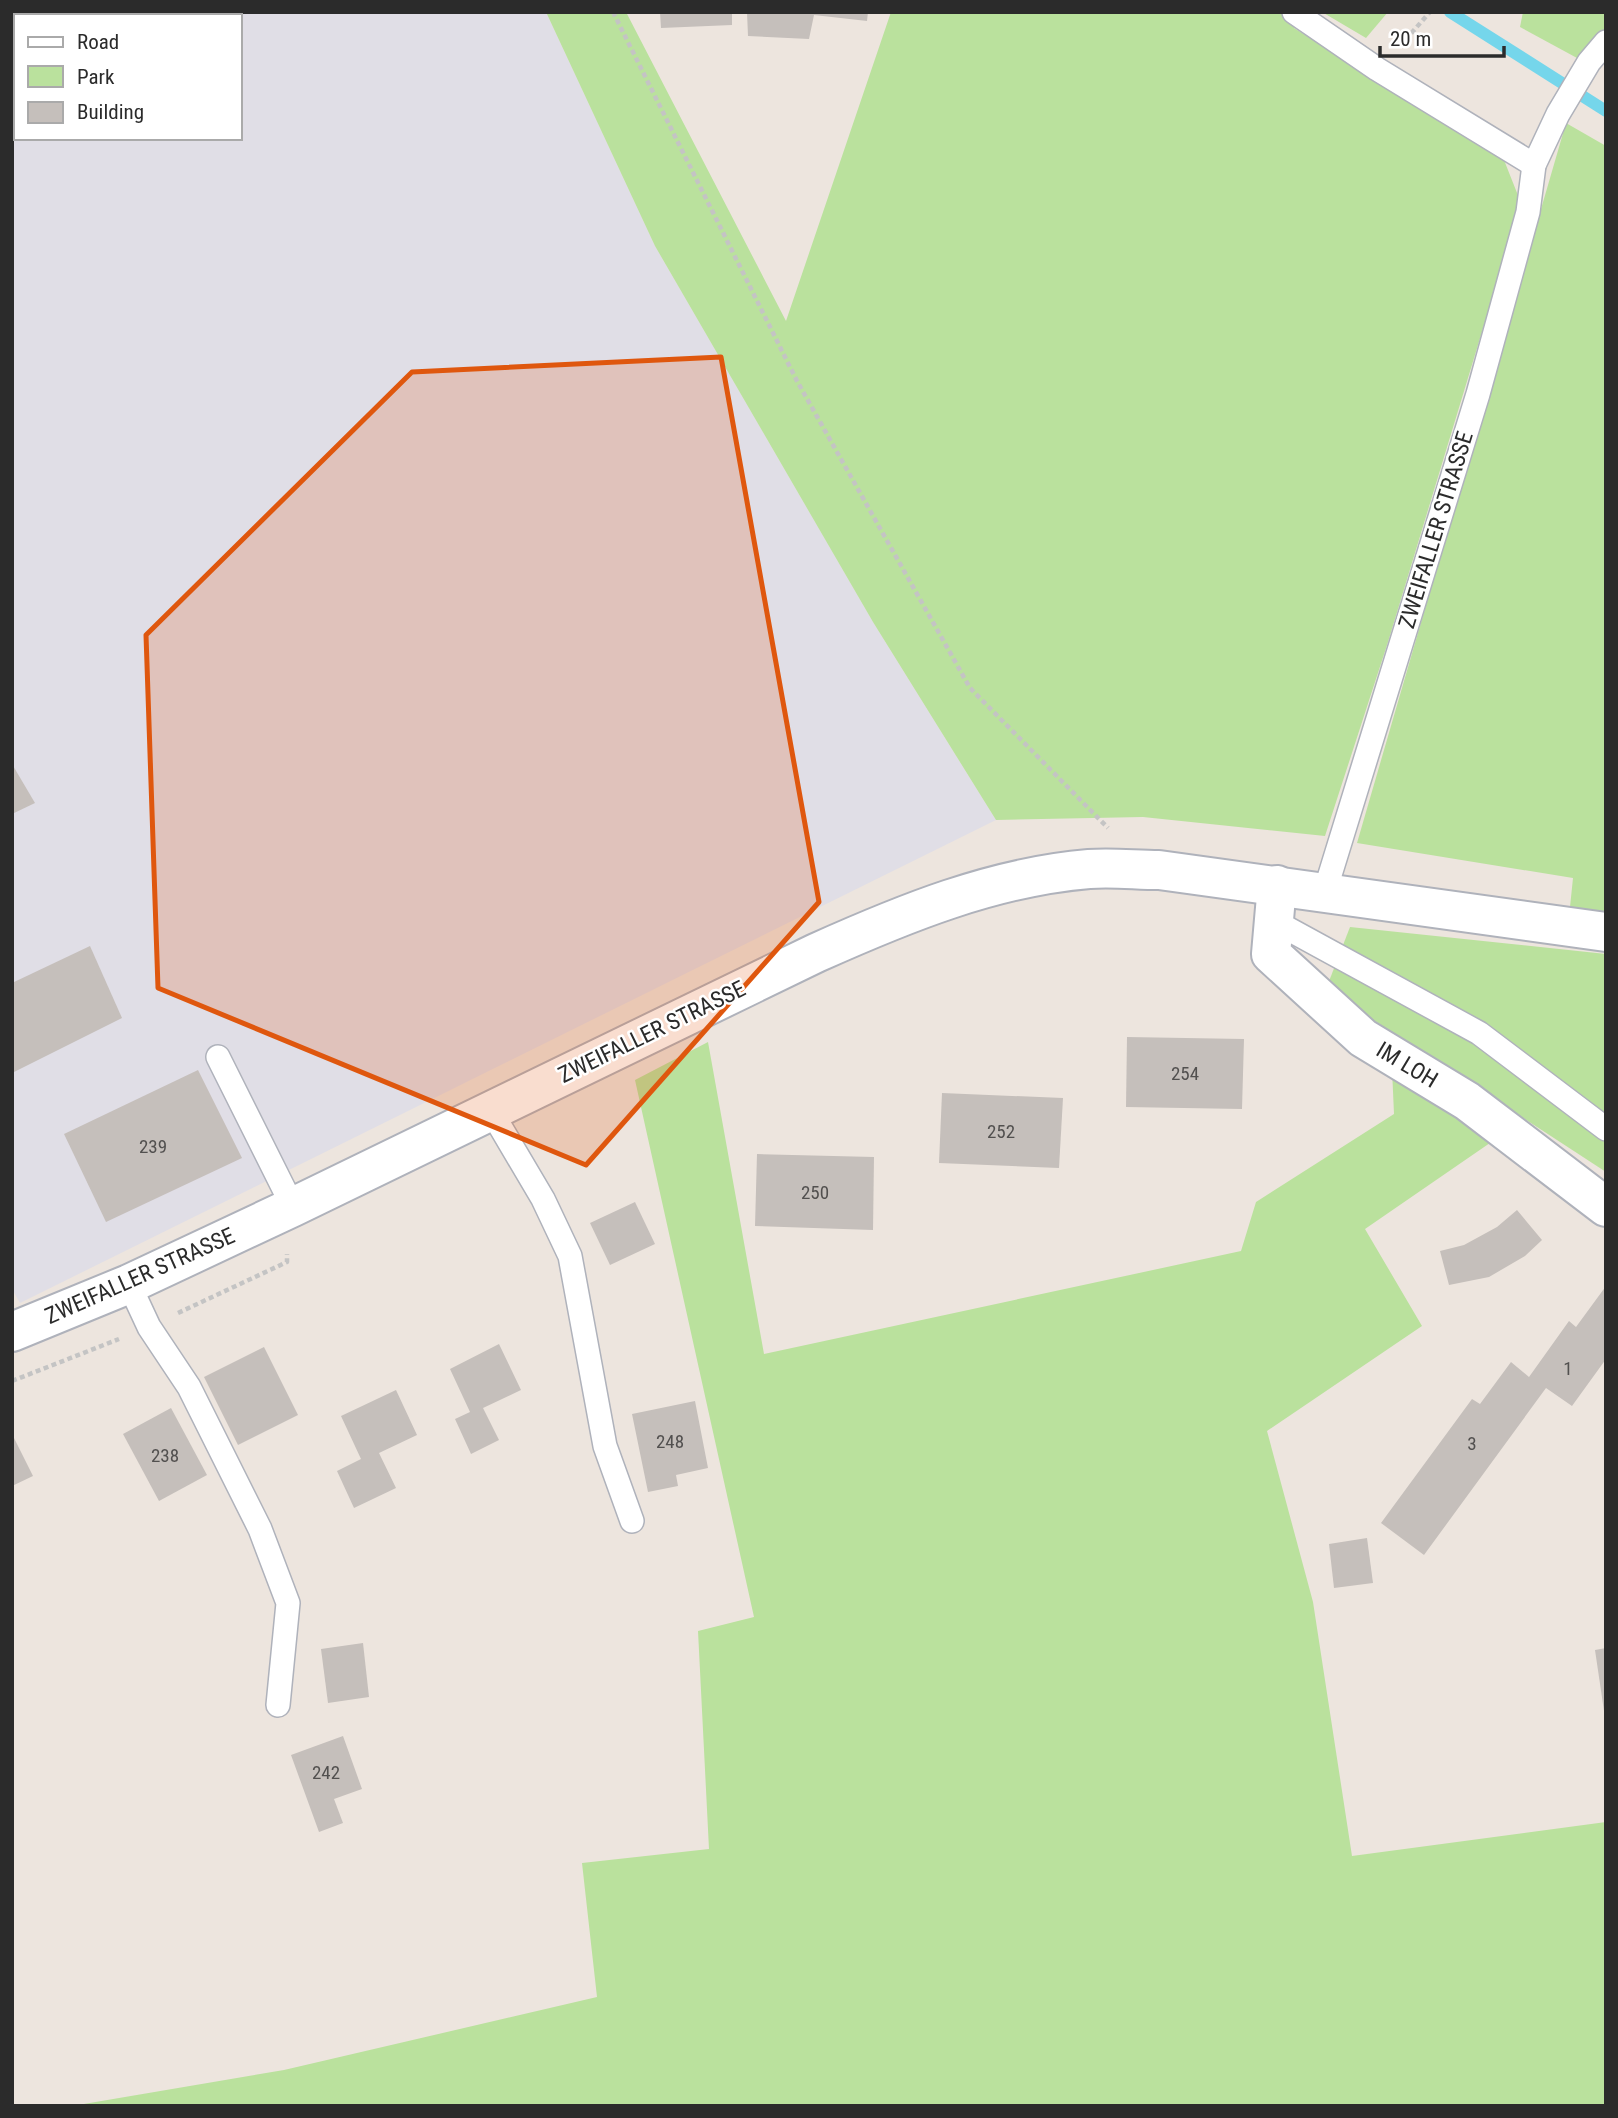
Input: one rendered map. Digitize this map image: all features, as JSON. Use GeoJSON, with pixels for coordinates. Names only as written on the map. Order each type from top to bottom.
{"type":"FeatureCollection","features":[{"type":"Feature","properties":{"kind":"main road","name":"ZWEIFALLER STRASSE"},"geometry":{"type":"LineString","coordinates":[[12,1332],[129,1283],[292,1207],[816,953],[901,915],[993,887],[1090,869],[1159,870],[1275,903],[1325,891],[1606,932]]}},
{"type":"Feature","properties":{"kind":"main road","name":"IM LOH"},"geometry":{"type":"LineString","coordinates":[[1275,903],[1271,954],[1363,1038],[1467,1101],[1606,1207]]}},
{"type":"Feature","properties":{"kind":"lane"},"geometry":{"type":"LineString","coordinates":[[1294,12],[1377,69],[1534,165]]}},
{"type":"Feature","properties":{"kind":"lane","name":"ZWEIFALLER STRASSE"},"geometry":{"type":"LineString","coordinates":[[1325,891],[1478,394],[1528,212],[1534,165],[1558,114],[1589,62],[1606,42]]}},
{"type":"Feature","properties":{"kind":"lane"},"geometry":{"type":"LineString","coordinates":[[1275,903],[1479,1032],[1606,1129]]}},
{"type":"Feature","properties":{"kind":"lane"},"geometry":{"type":"LineString","coordinates":[[218,1057],[292,1207]]}},
{"type":"Feature","properties":{"kind":"lane"},"geometry":{"type":"LineString","coordinates":[[491,1111],[543,1199],[570,1256],[605,1446],[632,1521]]}},
{"type":"Feature","properties":{"kind":"lane"},"geometry":{"type":"LineString","coordinates":[[129,1283],[149,1327],[189,1387],[260,1529],[288,1603],[278,1705]]}},
{"type":"Feature","properties":{"kind":"path"},"geometry":{"type":"LineString","coordinates":[[613,12],[797,381],[970,688],[1109,829]]}},
{"type":"Feature","properties":{"kind":"path"},"geometry":{"type":"LineString","coordinates":[[1421,24],[1430,12]]}},
{"type":"Feature","properties":{"kind":"highlighted area"},"geometry":{"type":"Polygon","coordinates":[[[721,357],[819,902],[586,1165],[158,988],[146,635],[412,372],[721,357]]]}},
{"type":"Feature","properties":{"kind":"shaded area"},"geometry":{"type":"Polygon","coordinates":[[[12,12],[546,12],[655,246],[873,622],[996,820],[20,1303],[12,1289],[12,12]]]}},
{"type":"Feature","properties":{"kind":"green space"},"geometry":{"type":"Polygon","coordinates":[[[546,12],[626,12],[786,321],[891,12],[1309,12],[1294,28],[1504,160],[1521,203],[1388,642],[1325,836],[1143,817],[996,820],[873,622],[655,246],[546,12]]]}},
{"type":"Feature","properties":{"kind":"green space"},"geometry":{"type":"Polygon","coordinates":[[[1322,12],[1388,12],[1366,38],[1322,12]]]}},
{"type":"Feature","properties":{"kind":"green space"},"geometry":{"type":"Polygon","coordinates":[[[1523,12],[1606,12],[1606,28],[1577,58],[1520,27],[1523,12]]]}},
{"type":"Feature","properties":{"kind":"green space"},"geometry":{"type":"Polygon","coordinates":[[[1566,123],[1606,146],[1606,912],[1570,907],[1573,878],[1357,843],[1566,123]]]}},
{"type":"Feature","properties":{"kind":"green space"},"geometry":{"type":"Polygon","coordinates":[[[1350,927],[1606,954],[1606,1172],[1326,989],[1350,927]]]}},
{"type":"Feature","properties":{"kind":"green space"},"geometry":{"type":"Polygon","coordinates":[[[708,1042],[764,1354],[1241,1251],[1256,1202],[1394,1114],[1392,1069],[1503,1134],[1365,1229],[1422,1326],[1267,1431],[1313,1602],[1352,1856],[1606,1822],[1606,2106],[72,2106],[284,2070],[597,1997],[582,1863],[709,1849],[698,1631],[754,1617],[635,1080],[708,1042]]]}},
{"type":"Feature","properties":{"kind":"building"},"geometry":{"type":"Polygon","coordinates":[[[12,12],[110,12],[14,14],[12,136],[12,12]]]}},
{"type":"Feature","properties":{"kind":"building"},"geometry":{"type":"Polygon","coordinates":[[[660,12],[732,12],[732,25],[661,28],[660,12]]]}},
{"type":"Feature","properties":{"kind":"building"},"geometry":{"type":"Polygon","coordinates":[[[747,12],[868,12],[867,21],[814,15],[809,39],[748,36],[747,12]]]}},
{"type":"Feature","properties":{"kind":"building"},"geometry":{"type":"Polygon","coordinates":[[[12,764],[35,803],[12,814],[12,764]]]}},
{"type":"Feature","properties":{"kind":"building"},"geometry":{"type":"Polygon","coordinates":[[[90,946],[122,1018],[12,1073],[12,983],[90,946]]]}},
{"type":"Feature","properties":{"kind":"building"},"geometry":{"type":"Polygon","coordinates":[[[1127,1037],[1244,1039],[1242,1109],[1126,1107],[1127,1037]]]}},
{"type":"Feature","properties":{"kind":"building"},"geometry":{"type":"Polygon","coordinates":[[[198,1070],[242,1158],[106,1222],[64,1134],[198,1070]]]}},
{"type":"Feature","properties":{"kind":"building"},"geometry":{"type":"Polygon","coordinates":[[[942,1093],[1063,1098],[1059,1168],[939,1163],[942,1093]]]}},
{"type":"Feature","properties":{"kind":"building"},"geometry":{"type":"Polygon","coordinates":[[[757,1154],[874,1157],[873,1230],[755,1226],[757,1154]]]}},
{"type":"Feature","properties":{"kind":"building"},"geometry":{"type":"Polygon","coordinates":[[[635,1202],[655,1244],[610,1265],[590,1223],[635,1202]]]}},
{"type":"Feature","properties":{"kind":"building"},"geometry":{"type":"Polygon","coordinates":[[[1517,1210],[1542,1240],[1525,1256],[1489,1277],[1449,1285],[1440,1251],[1464,1245],[1497,1227],[1517,1210]]]}},
{"type":"Feature","properties":{"kind":"building"},"geometry":{"type":"Polygon","coordinates":[[[1606,1286],[1606,1359],[1572,1406],[1546,1388],[1424,1555],[1381,1523],[1472,1399],[1480,1404],[1511,1362],[1529,1377],[1569,1321],[1576,1327],[1606,1286]]]}},
{"type":"Feature","properties":{"kind":"building"},"geometry":{"type":"Polygon","coordinates":[[[499,1344],[521,1390],[483,1408],[499,1440],[471,1454],[455,1419],[470,1412],[450,1369],[499,1344]]]}},
{"type":"Feature","properties":{"kind":"building"},"geometry":{"type":"Polygon","coordinates":[[[264,1347],[298,1415],[238,1445],[204,1377],[264,1347]]]}},
{"type":"Feature","properties":{"kind":"building"},"geometry":{"type":"Polygon","coordinates":[[[396,1390],[417,1435],[379,1453],[396,1488],[354,1508],[337,1471],[361,1459],[341,1416],[396,1390]]]}},
{"type":"Feature","properties":{"kind":"building"},"geometry":{"type":"Polygon","coordinates":[[[695,1401],[708,1468],[676,1475],[678,1486],[648,1492],[632,1414],[695,1401]]]}},
{"type":"Feature","properties":{"kind":"building"},"geometry":{"type":"Polygon","coordinates":[[[171,1408],[207,1475],[159,1501],[123,1434],[171,1408]]]}},
{"type":"Feature","properties":{"kind":"building"},"geometry":{"type":"Polygon","coordinates":[[[12,1434],[33,1476],[12,1486],[12,1434]]]}},
{"type":"Feature","properties":{"kind":"building"},"geometry":{"type":"Polygon","coordinates":[[[1367,1538],[1373,1583],[1334,1588],[1329,1544],[1367,1538]]]}},
{"type":"Feature","properties":{"kind":"building"},"geometry":{"type":"Polygon","coordinates":[[[363,1643],[369,1697],[328,1703],[321,1649],[363,1643]]]}},
{"type":"Feature","properties":{"kind":"building"},"geometry":{"type":"Polygon","coordinates":[[[1606,1648],[1606,1711],[1604,1711],[1595,1650],[1606,1648]]]}},
{"type":"Feature","properties":{"kind":"building"},"geometry":{"type":"Polygon","coordinates":[[[343,1736],[362,1789],[334,1799],[343,1823],[319,1832],[291,1755],[343,1736]]]}},
{"type":"Feature","properties":{"kind":"waterway"},"geometry":{"type":"LineString","coordinates":[[1450,12],[1606,111]]}}]}
